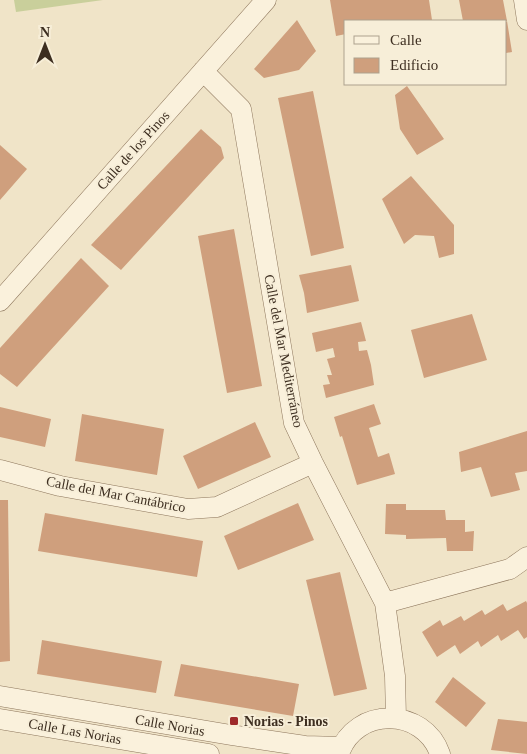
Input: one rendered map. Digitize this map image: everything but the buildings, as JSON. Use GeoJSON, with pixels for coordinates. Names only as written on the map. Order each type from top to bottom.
{"type":"FeatureCollection","features":[{"type":"Feature","properties":{"kind":"street","name":"Calle de los Pinos"},"geometry":{"type":"LineString","coordinates":[[0,301],[266,0]]}},
{"type":"Feature","properties":{"kind":"street"},"geometry":{"type":"LineString","coordinates":[[524,0],[527,20]]}},
{"type":"Feature","properties":{"kind":"street","name":"Calle del Mar Mediterráneo"},"geometry":{"type":"LineString","coordinates":[[203,71],[241,110],[294,423],[385,603],[395,676],[396,718]]}},
{"type":"Feature","properties":{"kind":"street","name":"Calle del Mar Cantábrico"},"geometry":{"type":"LineString","coordinates":[[0,470],[60,486],[188,509],[217,507],[313,463]]}},
{"type":"Feature","properties":{"kind":"street"},"geometry":{"type":"LineString","coordinates":[[385,603],[510,568],[527,558]]}},
{"type":"Feature","properties":{"kind":"street","name":"Calle Norias"},"geometry":{"type":"LineString","coordinates":[[0,696],[231,735],[340,751]]}},
{"type":"Feature","properties":{"kind":"street"},"geometry":{"type":"LineString","coordinates":[[340,751],[351,734],[364,724],[380,719],[396,718],[413,723],[427,733],[438,746],[440,754]]}},
{"type":"Feature","properties":{"kind":"street","name":"Calle Las Norias"},"geometry":{"type":"LineString","coordinates":[[0,719],[209,754]]}},
{"type":"Feature","properties":{"kind":"green space"},"geometry":{"type":"Polygon","coordinates":[[[14,0],[103,0],[16,12],[14,0]]]}},
{"type":"Feature","properties":{"kind":"place","name":"Norias - Pinos"},"geometry":{"type":"Point","coordinates":[234,721]}}]}
